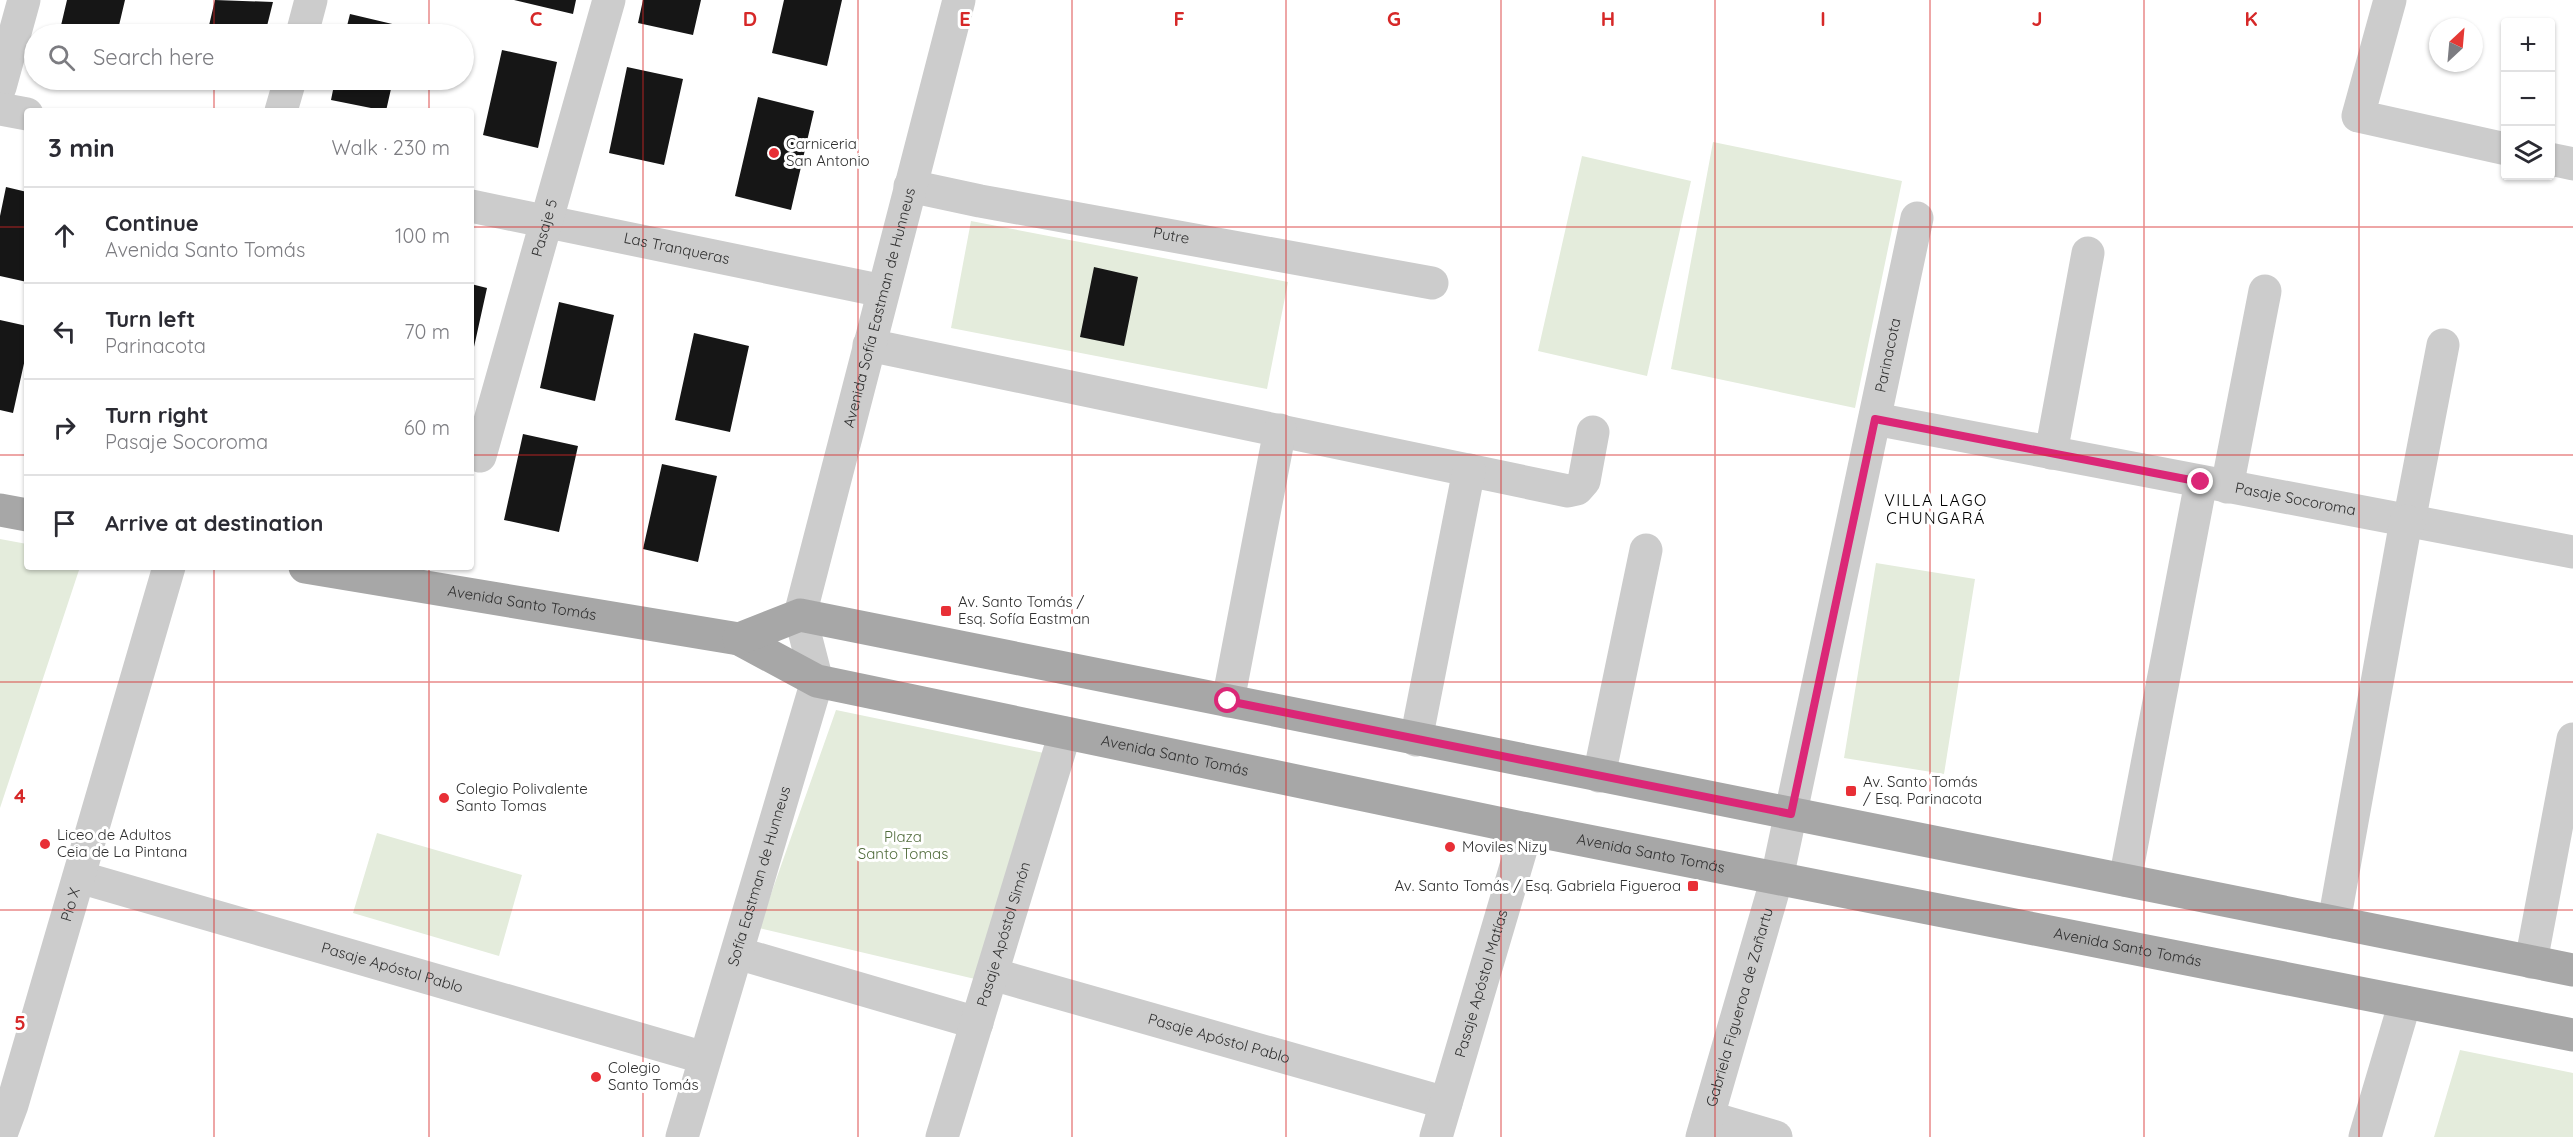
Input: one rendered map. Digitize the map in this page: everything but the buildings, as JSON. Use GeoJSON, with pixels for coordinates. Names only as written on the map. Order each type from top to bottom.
{"type":"FeatureCollection","features":[{"type":"Feature","properties":{"kind":"main road"},"geometry":{"type":"LineString","coordinates":[[0,510],[24,514]]}},
{"type":"Feature","properties":{"kind":"main road","name":"Avenida Santo Tomás"},"geometry":{"type":"LineString","coordinates":[[323,570],[739,639],[817,681],[1527,828],[2573,1035]]}},
{"type":"Feature","properties":{"kind":"main road"},"geometry":{"type":"LineString","coordinates":[[739,639],[800,615],[2573,970]]}},
{"type":"Feature","properties":{"kind":"street"},"geometry":{"type":"LineString","coordinates":[[0,87],[24,0]]}},
{"type":"Feature","properties":{"kind":"street"},"geometry":{"type":"LineString","coordinates":[[305,24],[311,0]]}},
{"type":"Feature","properties":{"kind":"street","name":"Pasaje 5"},"geometry":{"type":"LineString","coordinates":[[480,456],[609,0]]}},
{"type":"Feature","properties":{"kind":"street","name":"Avenida Sofía Eastman de Hunneus"},"geometry":{"type":"LineString","coordinates":[[800,615],[959,0]]}},
{"type":"Feature","properties":{"kind":"street"},"geometry":{"type":"LineString","coordinates":[[2390,0],[2358,116],[2501,148]]}},
{"type":"Feature","properties":{"kind":"street"},"geometry":{"type":"LineString","coordinates":[[282,108],[287,90]]}},
{"type":"Feature","properties":{"kind":"street"},"geometry":{"type":"LineString","coordinates":[[0,109],[24,113]]}},
{"type":"Feature","properties":{"kind":"street"},"geometry":{"type":"LineString","coordinates":[[2555,160],[2573,164]]}},
{"type":"Feature","properties":{"kind":"street","name":"Putre"},"geometry":{"type":"LineString","coordinates":[[910,186],[980,201],[1432,283]]}},
{"type":"Feature","properties":{"kind":"street","name":"Las Tranqueras"},"geometry":{"type":"LineString","coordinates":[[474,207],[883,291]]}},
{"type":"Feature","properties":{"kind":"street","name":"Parinacota"},"geometry":{"type":"LineString","coordinates":[[1778,878],[1917,219]]}},
{"type":"Feature","properties":{"kind":"street"},"geometry":{"type":"LineString","coordinates":[[2051,453],[2088,253]]}},
{"type":"Feature","properties":{"kind":"street"},"geometry":{"type":"LineString","coordinates":[[2125,880],[2214,484],[2265,291]]}},
{"type":"Feature","properties":{"kind":"street"},"geometry":{"type":"LineString","coordinates":[[869,345],[1568,491],[1578,489],[1584,481],[1593,432]]}},
{"type":"Feature","properties":{"kind":"street"},"geometry":{"type":"LineString","coordinates":[[2334,922],[2443,345]]}},
{"type":"Feature","properties":{"kind":"street","name":"Pasaje Socoroma"},"geometry":{"type":"LineString","coordinates":[[1875,419],[2573,552]]}},
{"type":"Feature","properties":{"kind":"street"},"geometry":{"type":"LineString","coordinates":[[1228,701],[1280,430]]}},
{"type":"Feature","properties":{"kind":"street"},"geometry":{"type":"LineString","coordinates":[[1416,740],[1469,470]]}},
{"type":"Feature","properties":{"kind":"street"},"geometry":{"type":"LineString","coordinates":[[1599,776],[1646,550]]}},
{"type":"Feature","properties":{"kind":"street","name":"Pío X"},"geometry":{"type":"LineString","coordinates":[[0,1137],[12,1105],[169,570]]}},
{"type":"Feature","properties":{"kind":"street"},"geometry":{"type":"LineString","coordinates":[[800,615],[817,681]]}},
{"type":"Feature","properties":{"kind":"street","name":"Sofía Eastman de Hunneus"},"geometry":{"type":"LineString","coordinates":[[682,1137],[817,681]]}},
{"type":"Feature","properties":{"kind":"street","name":"Pasaje Apóstol Simón"},"geometry":{"type":"LineString","coordinates":[[942,1137],[1065,733]]}},
{"type":"Feature","properties":{"kind":"street"},"geometry":{"type":"LineString","coordinates":[[2531,962],[2573,739]]}},
{"type":"Feature","properties":{"kind":"street","name":"Pasaje Apóstol Matías"},"geometry":{"type":"LineString","coordinates":[[1436,1137],[1527,828]]}},
{"type":"Feature","properties":{"kind":"street","name":"Pasaje Apóstol Pablo"},"geometry":{"type":"LineString","coordinates":[[79,877],[705,1058]]}},
{"type":"Feature","properties":{"kind":"street","name":"Gabriela Figueroa de Zañartu"},"geometry":{"type":"LineString","coordinates":[[1705,1127],[1778,878]]}},
{"type":"Feature","properties":{"kind":"street"},"geometry":{"type":"LineString","coordinates":[[737,952],[977,1023]]}},
{"type":"Feature","properties":{"kind":"street","name":"Pasaje Apóstol Pablo"},"geometry":{"type":"LineString","coordinates":[[992,975],[1446,1103]]}},
{"type":"Feature","properties":{"kind":"street"},"geometry":{"type":"LineString","coordinates":[[2365,1137],[2405,1002]]}},
{"type":"Feature","properties":{"kind":"street"},"geometry":{"type":"LineString","coordinates":[[1705,1127],[1776,1137]]}},
{"type":"Feature","properties":{"kind":"green space"},"geometry":{"type":"Polygon","coordinates":[[[1713,142],[1902,181],[1855,408],[1671,369],[1713,142]]]}},
{"type":"Feature","properties":{"kind":"green space"},"geometry":{"type":"Polygon","coordinates":[[[1582,156],[1691,181],[1647,376],[1538,351],[1582,156]]]}},
{"type":"Feature","properties":{"kind":"green space"},"geometry":{"type":"Polygon","coordinates":[[[971,221],[1288,282],[1267,389],[951,328],[971,221]]]}},
{"type":"Feature","properties":{"kind":"green space"},"geometry":{"type":"Polygon","coordinates":[[[0,539],[24,543],[24,570],[79,570],[0,808],[0,539]]]}},
{"type":"Feature","properties":{"kind":"green space"},"geometry":{"type":"Polygon","coordinates":[[[1876,563],[1975,579],[1944,774],[1844,758],[1876,563]]]}},
{"type":"Feature","properties":{"kind":"green space","name":"Plaza Santo Tomas"},"geometry":{"type":"Polygon","coordinates":[[[836,710],[1044,753],[975,979],[759,928],[836,710]]]}},
{"type":"Feature","properties":{"kind":"green space"},"geometry":{"type":"Polygon","coordinates":[[[377,833],[522,875],[499,956],[353,913],[377,833]]]}},
{"type":"Feature","properties":{"kind":"green space"},"geometry":{"type":"Polygon","coordinates":[[[2460,1050],[2573,1073],[2573,1137],[2434,1137],[2460,1050]]]}},
{"type":"Feature","properties":{"kind":"place","name":"Carniceria San Antonio"},"geometry":{"type":"Point","coordinates":[774,153]}},
{"type":"Feature","properties":{"kind":"place","name":"Av. Santo Tomás / Esq. Sofía Eastman"},"geometry":{"type":"Point","coordinates":[946,611]}},
{"type":"Feature","properties":{"kind":"place","name":"Av. Santo Tomás / Esq. Parinacota"},"geometry":{"type":"Point","coordinates":[1851,791]}},
{"type":"Feature","properties":{"kind":"place","name":"Colegio Polivalente Santo Tomas"},"geometry":{"type":"Point","coordinates":[444,798]}},
{"type":"Feature","properties":{"kind":"place","name":"Liceo de Adultos Ceia de La Pintana"},"geometry":{"type":"Point","coordinates":[45,844]}},
{"type":"Feature","properties":{"kind":"place","name":"Moviles Nizy"},"geometry":{"type":"Point","coordinates":[1450,847]}},
{"type":"Feature","properties":{"kind":"place","name":"Av. Santo Tomás / Esq. Gabriela Figueroa"},"geometry":{"type":"Point","coordinates":[1693,886]}},
{"type":"Feature","properties":{"kind":"place","name":"Colegio Santo Tomás"},"geometry":{"type":"Point","coordinates":[596,1077]}},
{"type":"Feature","properties":{"kind":"district","name":"VILLA LAGO CHUNGARÁ"},"geometry":{"type":"Point","coordinates":[1936,509]}},
{"type":"Feature","properties":{"kind":"route"},"geometry":{"type":"LineString","coordinates":[[1228,701],[1791,814],[1875,419],[2201,482]]}}]}
